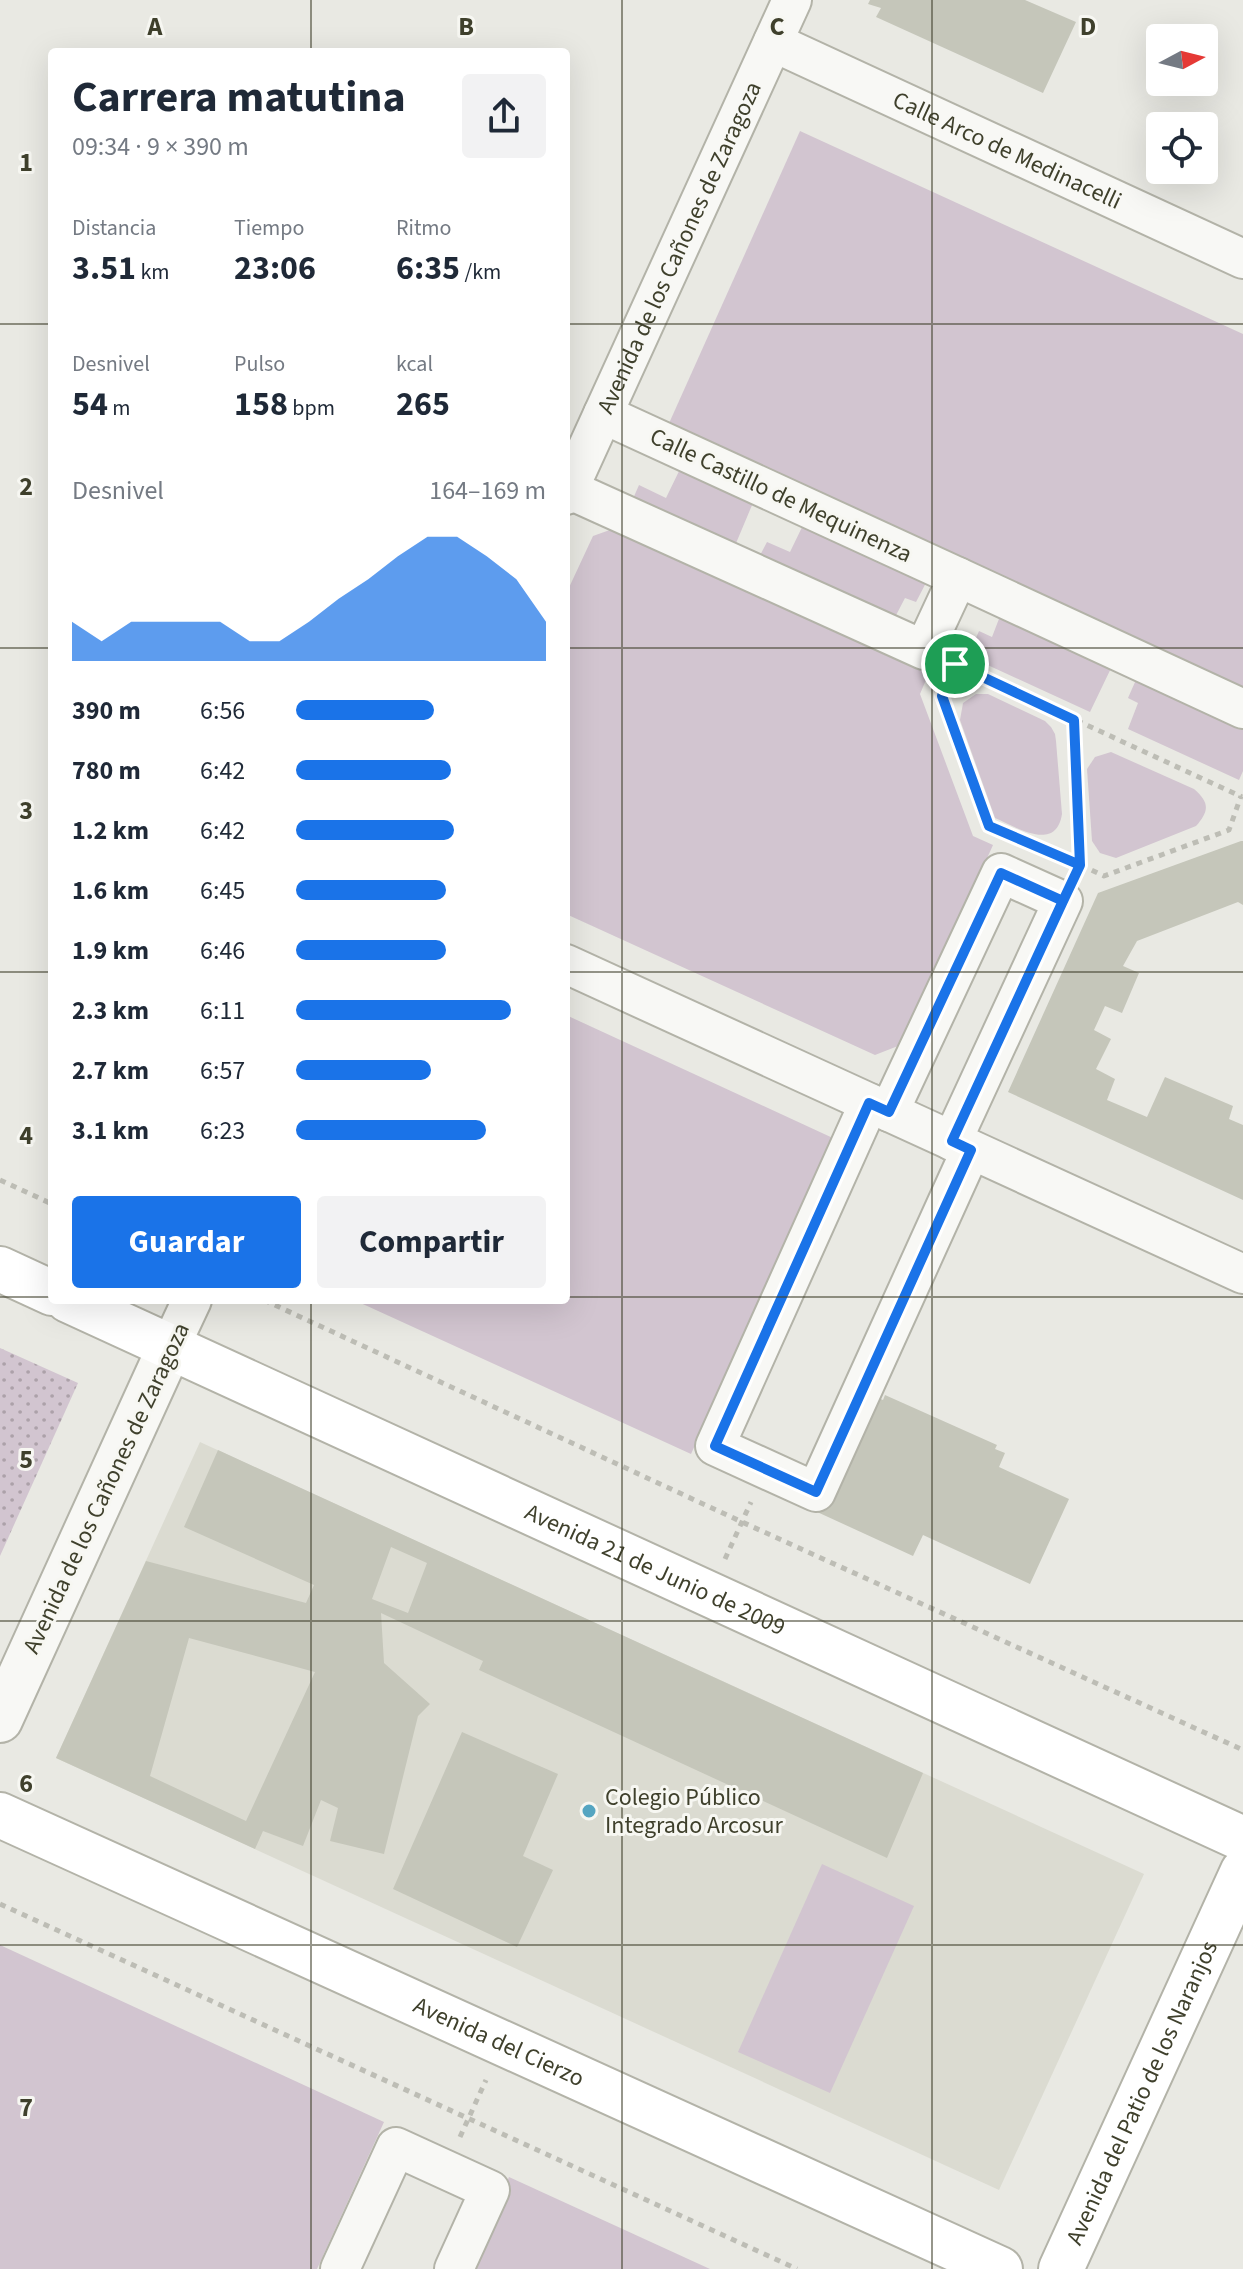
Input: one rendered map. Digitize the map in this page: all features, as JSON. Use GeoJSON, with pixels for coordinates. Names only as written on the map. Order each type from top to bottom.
{"type":"FeatureCollection","features":[{"type":"Feature","properties":{"kind":"main road"},"geometry":{"type":"LineString","coordinates":[[0,1269],[48,1291]]}},
{"type":"Feature","properties":{"kind":"main road","name":"Avenida 21 de Junio de 2009"},"geometry":{"type":"LineString","coordinates":[[77,1304],[1243,1839]]}},
{"type":"Feature","properties":{"kind":"main road","name":"Avenida del Cierzo"},"geometry":{"type":"LineString","coordinates":[[0,1815],[1000,2269]]}},
{"type":"Feature","properties":{"kind":"main road","name":"Avenida del Patio de los Naranjos"},"geometry":{"type":"LineString","coordinates":[[1061,2269],[1243,1871]]}},
{"type":"Feature","properties":{"kind":"street","name":"Avenida de los Cañones de Zaragoza"},"geometry":{"type":"LineString","coordinates":[[570,486],[792,0]]}},
{"type":"Feature","properties":{"kind":"street","name":"Calle Arco de Medinacelli"},"geometry":{"type":"LineString","coordinates":[[773,42],[1243,259]]}},
{"type":"Feature","properties":{"kind":"street","name":"Calle Castillo de Mequinenza"},"geometry":{"type":"LineString","coordinates":[[603,414],[1243,709]]}},
{"type":"Feature","properties":{"kind":"street"},"geometry":{"type":"LineString","coordinates":[[570,493],[924,650],[958,577]]}},
{"type":"Feature","properties":{"kind":"street"},"geometry":{"type":"LineString","coordinates":[[1001,873],[1063,901],[816,1492],[715,1446],[879,1108],[1001,873]]}},
{"type":"Feature","properties":{"kind":"street"},"geometry":{"type":"LineString","coordinates":[[570,966],[1243,1274]]}},
{"type":"Feature","properties":{"kind":"street","name":"Avenida de los Cañones de Zaragoza"},"geometry":{"type":"LineString","coordinates":[[0,1720],[190,1304]]}},
{"type":"Feature","properties":{"kind":"street"},"geometry":{"type":"LineString","coordinates":[[340,2269],[396,2147],[490,2190],[454,2269]]}},
{"type":"Feature","properties":{"kind":"path"},"geometry":{"type":"LineString","coordinates":[[1015,837],[989,826],[942,696],[955,664],[1242,797],[1229,830],[1104,876],[1067,859]]}},
{"type":"Feature","properties":{"kind":"path"},"geometry":{"type":"LineString","coordinates":[[1063,901],[1080,865],[1074,720]]}},
{"type":"Feature","properties":{"kind":"path"},"geometry":{"type":"LineString","coordinates":[[0,1180],[48,1202]]}},
{"type":"Feature","properties":{"kind":"path"},"geometry":{"type":"LineString","coordinates":[[273,1304],[1243,1750]]}},
{"type":"Feature","properties":{"kind":"path"},"geometry":{"type":"LineString","coordinates":[[710,1593],[766,1469]]}},
{"type":"Feature","properties":{"kind":"path"},"geometry":{"type":"LineString","coordinates":[[0,1904],[797,2269]]}},
{"type":"Feature","properties":{"kind":"path"},"geometry":{"type":"LineString","coordinates":[[446,2169],[503,2043]]}},
{"type":"Feature","properties":{"kind":"shaded area"},"geometry":{"type":"Polygon","coordinates":[[[800,131],[1243,334],[1243,693],[666,430],[800,131]]]}},
{"type":"Feature","properties":{"kind":"shaded area"},"geometry":{"type":"Polygon","coordinates":[[[682,465],[755,498],[734,548],[632,501],[639,485],[666,498],[682,465]]]}},
{"type":"Feature","properties":{"kind":"shaded area"},"geometry":{"type":"Polygon","coordinates":[[[805,521],[929,577],[916,602],[905,598],[893,621],[758,559],[767,542],[790,552],[805,521]]]}},
{"type":"Feature","properties":{"kind":"shaded area"},"geometry":{"type":"Polygon","coordinates":[[[621,526],[931,668],[920,694],[973,836],[993,845],[903,1044],[875,1055],[570,916],[570,585],[593,536],[621,526]]]}},
{"type":"Feature","properties":{"kind":"shaded area"},"geometry":{"type":"Polygon","coordinates":[[[1002,611],[1114,662],[1090,712],[968,656],[979,631],[992,637],[1002,611]]]}},
{"type":"Feature","properties":{"kind":"shaded area"},"geometry":{"type":"Polygon","coordinates":[[[1139,673],[1243,721],[1243,771],[1239,780],[1128,729],[1138,703],[1128,698],[1139,673]]]}},
{"type":"Feature","properties":{"kind":"shaded area"},"geometry":{"type":"Polygon","coordinates":[[[976,694],[988,694],[1045,721],[1055,734],[1062,814],[1052,832],[1034,834],[995,818],[960,720],[963,703],[976,694]]]}},
{"type":"Feature","properties":{"kind":"shaded area"},"geometry":{"type":"Polygon","coordinates":[[[1111,752],[1194,789],[1206,807],[1196,826],[1116,858],[1100,853],[1092,841],[1087,769],[1095,757],[1111,752]]]}},
{"type":"Feature","properties":{"kind":"shaded area"},"geometry":{"type":"Polygon","coordinates":[[[570,1017],[835,1139],[691,1454],[363,1304],[570,1304],[570,1017]]]}},
{"type":"Feature","properties":{"kind":"shaded area"},"geometry":{"type":"Polygon","coordinates":[[[0,1348],[78,1383],[0,1556],[0,1348]]]}},
{"type":"Feature","properties":{"kind":"shaded area","name":"Colegio Público Integrado Arcosur"},"geometry":{"type":"Polygon","coordinates":[[[200,1442],[1144,1874],[999,2190],[56,1758],[200,1442]]]}},
{"type":"Feature","properties":{"kind":"shaded area"},"geometry":{"type":"Polygon","coordinates":[[[822,1864],[914,1906],[830,2093],[738,2052],[822,1864]]]}},
{"type":"Feature","properties":{"kind":"shaded area"},"geometry":{"type":"Polygon","coordinates":[[[0,1945],[384,2122],[317,2269],[0,2269],[0,1945]]]}},
{"type":"Feature","properties":{"kind":"shaded area"},"geometry":{"type":"Polygon","coordinates":[[[509,2177],[710,2269],[468,2269],[509,2177]]]}},
{"type":"Feature","properties":{"kind":"building"},"geometry":{"type":"Polygon","coordinates":[[[870,0],[1025,0],[1076,22],[1043,93],[876,17],[881,8],[868,4],[870,0]]]}},
{"type":"Feature","properties":{"kind":"building"},"geometry":{"type":"Polygon","coordinates":[[[1241,841],[1243,905],[1238,902],[1137,941],[1123,966],[1139,973],[1122,1013],[1105,1006],[1094,1030],[1111,1039],[1096,1069],[1115,1079],[1107,1100],[1147,1117],[1165,1077],[1233,1106],[1229,1119],[1243,1125],[1243,1200],[1008,1092],[1098,893],[1241,841]]]}},
{"type":"Feature","properties":{"kind":"building"},"geometry":{"type":"Polygon","coordinates":[[[869,1394],[883,1400],[885,1395],[997,1445],[995,1449],[1005,1453],[999,1467],[1069,1499],[1030,1584],[923,1535],[913,1556],[815,1511],[869,1394]]]}},
{"type":"Feature","properties":{"kind":"building"},"geometry":{"type":"Polygon","coordinates":[[[218,1450],[923,1773],[887,1858],[479,1670],[483,1661],[381,1613],[384,1663],[430,1704],[418,1716],[384,1854],[330,1841],[338,1808],[321,1800],[303,1846],[263,1831],[255,1849],[56,1758],[146,1561],[306,1603],[314,1585],[184,1527],[218,1450]],[[391,1547],[372,1599],[408,1613],[427,1563],[391,1547]],[[189,1638],[150,1776],[246,1821],[315,1672],[189,1638]]]}},
{"type":"Feature","properties":{"kind":"building"},"geometry":{"type":"Polygon","coordinates":[[[462,1732],[558,1774],[523,1856],[553,1870],[517,1947],[393,1889],[462,1732]]]}},
{"type":"Feature","properties":{"kind":"place","name":"Colegio Público Integrado Arcosur"},"geometry":{"type":"Point","coordinates":[589,1811]}},
{"type":"Feature","properties":{"kind":"route"},"geometry":{"type":"LineString","coordinates":[[955,664],[942,696],[989,826],[1080,865],[952,1141],[971,1150],[816,1492],[715,1446],[869,1103],[889,1112],[1001,873],[1063,901],[1080,865],[1074,720],[955,664]]}}]}
